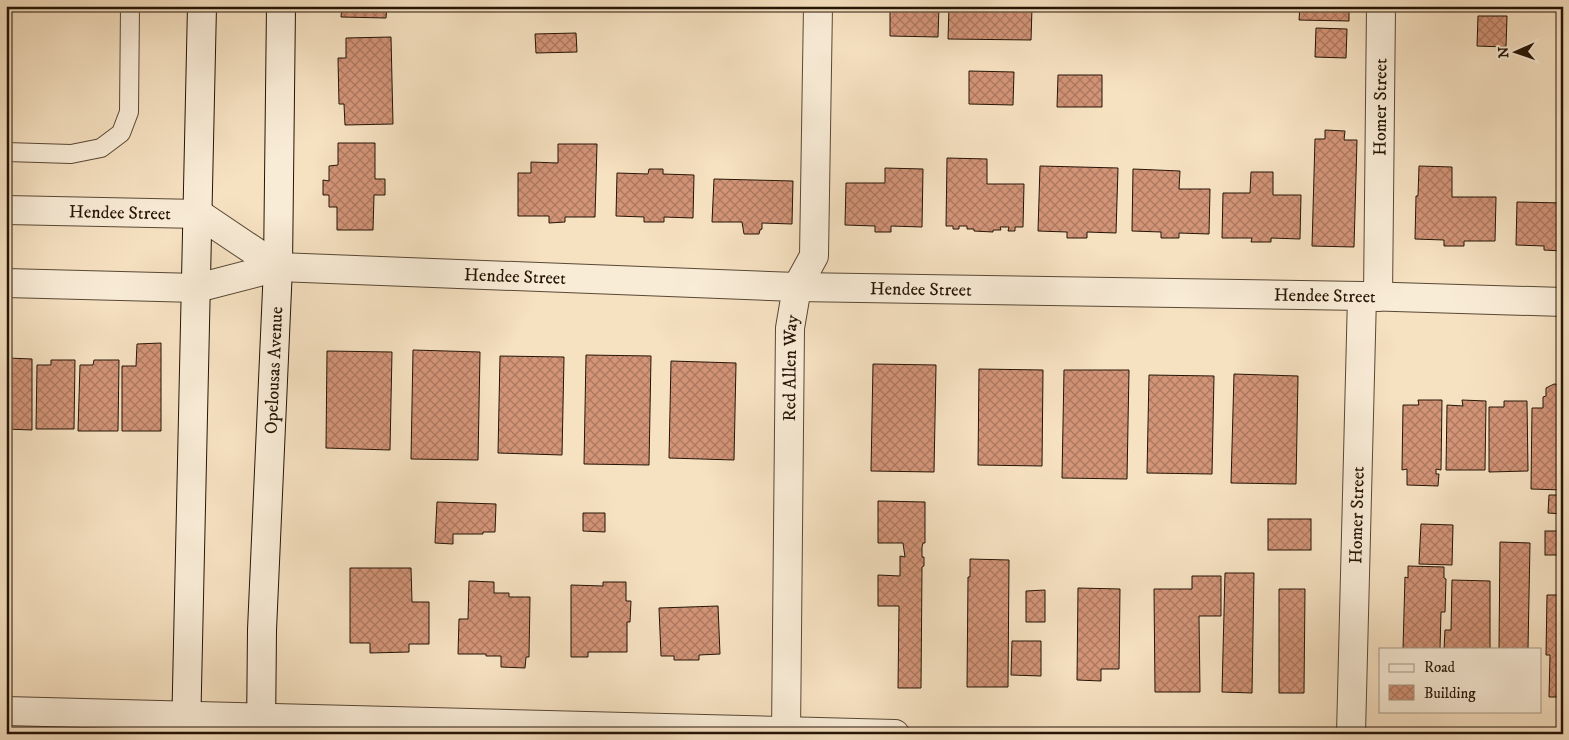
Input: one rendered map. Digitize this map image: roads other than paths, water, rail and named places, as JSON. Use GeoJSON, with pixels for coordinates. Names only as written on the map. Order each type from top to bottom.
{"type":"FeatureCollection","features":[{"type":"Feature","properties":{"kind":"street"},"geometry":{"type":"LineString","coordinates":[[186,724],[199,214],[202,6]]}},
{"type":"Feature","properties":{"kind":"street","name":"Opelousas Avenue"},"geometry":{"type":"LineString","coordinates":[[261,725],[262,630],[278,267],[281,6]]}},
{"type":"Feature","properties":{"kind":"street","name":"Red Allen Way"},"geometry":{"type":"LineString","coordinates":[[786,732],[790,328],[797,287],[814,256],[818,6]]}},
{"type":"Feature","properties":{"kind":"street","name":"Homer Street"},"geometry":{"type":"LineString","coordinates":[[1350,734],[1381,6]]}},
{"type":"Feature","properties":{"kind":"street","name":"Hendee Street"},"geometry":{"type":"LineString","coordinates":[[6,210],[199,214]]}},
{"type":"Feature","properties":{"kind":"street"},"geometry":{"type":"LineString","coordinates":[[199,214],[278,267]]}},
{"type":"Feature","properties":{"kind":"street","name":"Hendee Street"},"geometry":{"type":"LineString","coordinates":[[6,283],[197,288],[278,267],[797,287],[1563,302]]}},
{"type":"Feature","properties":{"kind":"street"},"geometry":{"type":"LineString","coordinates":[[6,711],[186,724],[895,734]]}},
{"type":"Feature","properties":{"kind":"lane"},"geometry":{"type":"LineString","coordinates":[[6,152],[71,154],[101,148],[121,133],[129,112],[130,6]]}}]}
